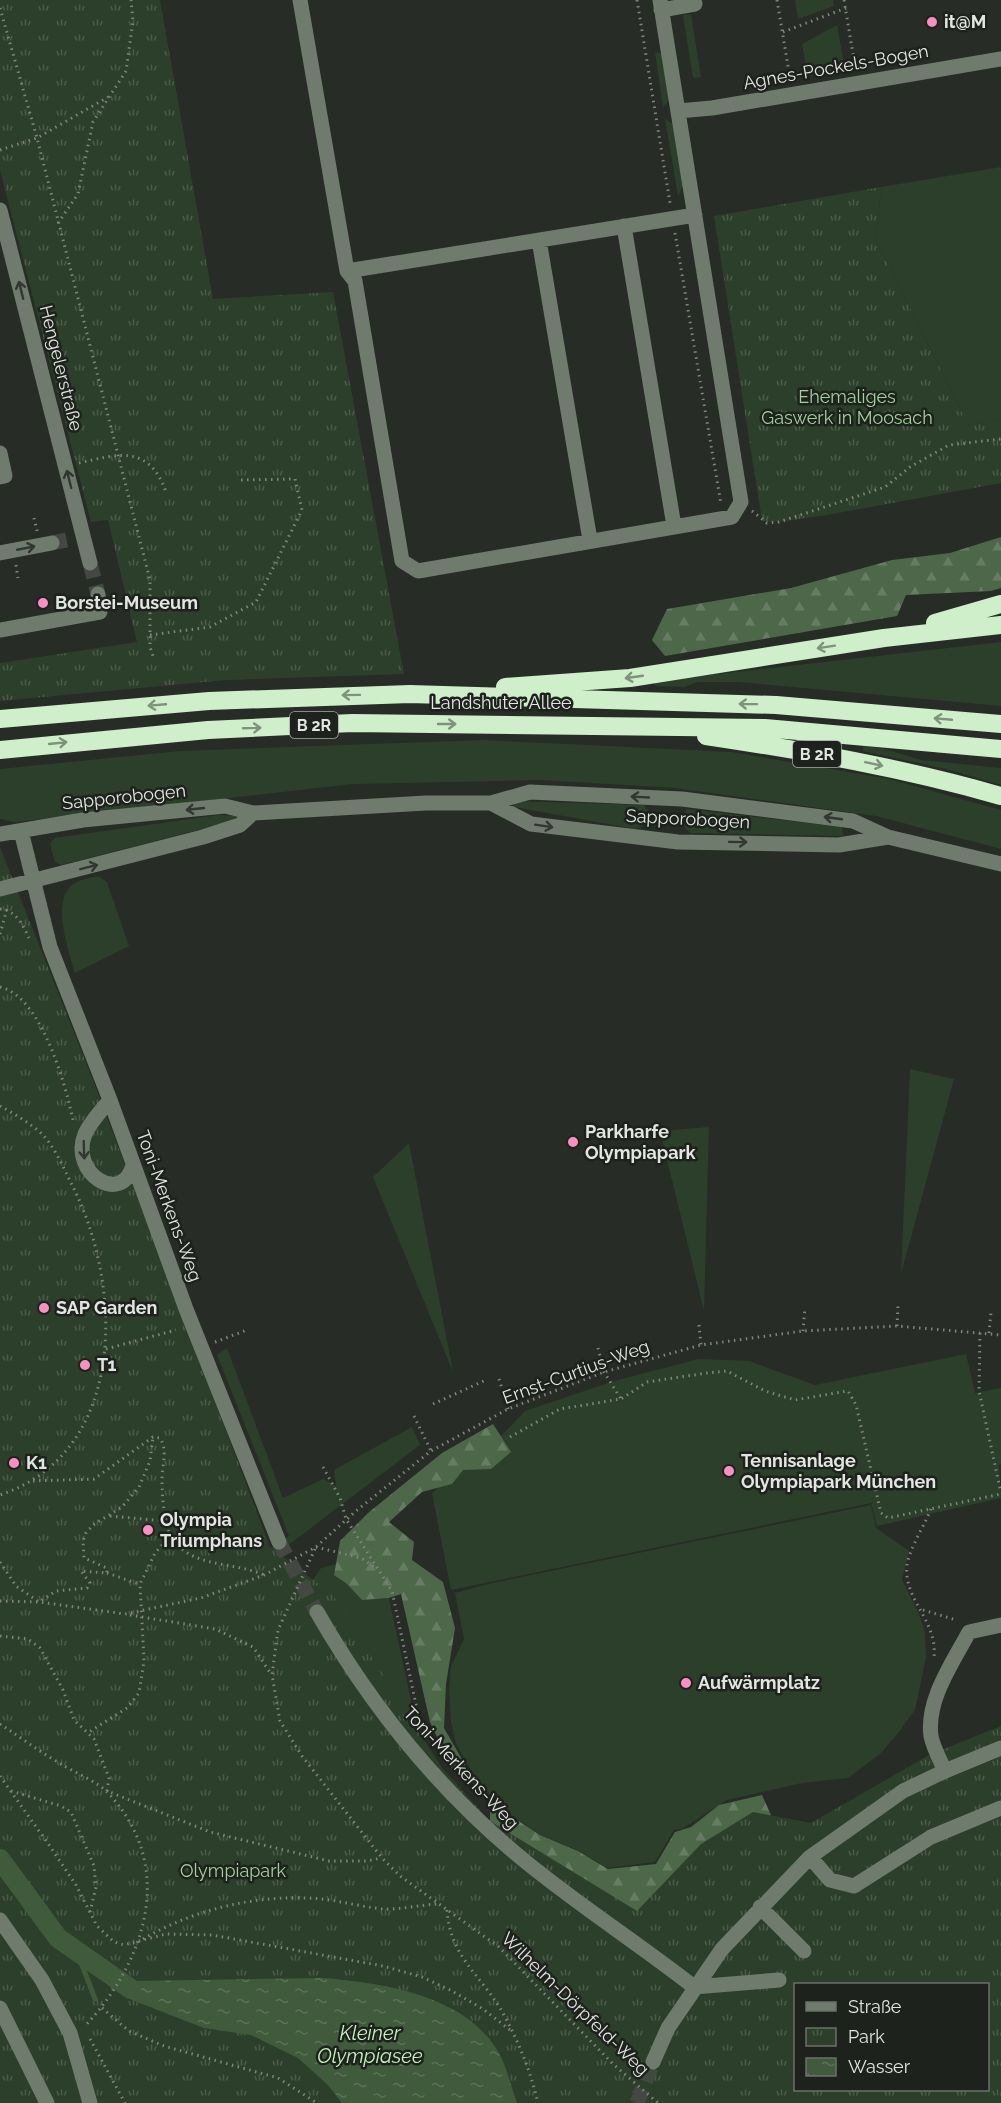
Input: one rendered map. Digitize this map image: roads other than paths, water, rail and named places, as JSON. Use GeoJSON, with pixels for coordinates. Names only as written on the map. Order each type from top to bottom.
{"type":"FeatureCollection","features":[{"type":"Feature","properties":{"kind":"highway"},"geometry":{"type":"LineString","coordinates":[[884,638],[1001,604]]}},
{"type":"Feature","properties":{"kind":"highway","name":"Landshuter Allee"},"geometry":{"type":"LineString","coordinates":[[0,719],[251,698],[410,694],[630,678],[884,638],[1001,625]]}},
{"type":"Feature","properties":{"kind":"highway","name":"Landshuter Allee"},"geometry":{"type":"LineString","coordinates":[[410,694],[776,705],[1001,724]]}},
{"type":"Feature","properties":{"kind":"highway","name":"Landshuter Allee"},"geometry":{"type":"LineString","coordinates":[[0,750],[208,730],[352,723],[765,728],[1001,749]]}},
{"type":"Feature","properties":{"kind":"highway","name":"B 2R"},"geometry":{"type":"LineString","coordinates":[[630,725],[858,760],[933,776],[1001,796]]}},
{"type":"Feature","properties":{"kind":"street"},"geometry":{"type":"LineString","coordinates":[[300,0],[347,271],[355,281],[402,561],[418,571],[723,518],[732,516],[741,502],[661,5],[695,4]]}},
{"type":"Feature","properties":{"kind":"street","name":"Agnes-Pockels-Bogen"},"geometry":{"type":"LineString","coordinates":[[678,111],[712,108],[1001,59]]}},
{"type":"Feature","properties":{"kind":"street","name":"Hengelerstraße"},"geometry":{"type":"LineString","coordinates":[[0,210],[66,466],[77,537],[90,563]]}},
{"type":"Feature","properties":{"kind":"street"},"geometry":{"type":"LineString","coordinates":[[347,271],[695,215]]}},
{"type":"Feature","properties":{"kind":"street"},"geometry":{"type":"LineString","coordinates":[[624,226],[674,526]]}},
{"type":"Feature","properties":{"kind":"street"},"geometry":{"type":"LineString","coordinates":[[539,240],[590,540]]}},
{"type":"Feature","properties":{"kind":"street"},"geometry":{"type":"LineString","coordinates":[[0,453],[5,476],[0,477]]}},
{"type":"Feature","properties":{"kind":"street"},"geometry":{"type":"LineString","coordinates":[[0,553],[52,543]]}},
{"type":"Feature","properties":{"kind":"street"},"geometry":{"type":"LineString","coordinates":[[0,630],[100,612],[98,594]]}},
{"type":"Feature","properties":{"kind":"street","name":"Sapporobogen"},"geometry":{"type":"LineString","coordinates":[[0,834],[83,820],[225,806],[253,813],[426,803],[490,803],[530,792],[682,799],[853,821],[888,837],[1001,864]]}},
{"type":"Feature","properties":{"kind":"street","name":"Sapporobogen"},"geometry":{"type":"LineString","coordinates":[[490,803],[531,824],[678,842],[839,845],[888,837]]}},
{"type":"Feature","properties":{"kind":"street","name":"Sapporobogen"},"geometry":{"type":"LineString","coordinates":[[32,880],[203,837],[240,825],[253,813]]}},
{"type":"Feature","properties":{"kind":"street","name":"Toni-Merkens-Weg"},"geometry":{"type":"LineString","coordinates":[[21,831],[50,947],[110,1100],[192,1326],[279,1542]]}},
{"type":"Feature","properties":{"kind":"street"},"geometry":{"type":"LineString","coordinates":[[0,888],[32,880]]}},
{"type":"Feature","properties":{"kind":"street"},"geometry":{"type":"LineString","coordinates":[[110,1100],[85,1135],[84,1155],[89,1173],[99,1182],[111,1184],[127,1177],[133,1165]]}},
{"type":"Feature","properties":{"kind":"street","name":"Toni-Merkens-Weg"},"geometry":{"type":"LineString","coordinates":[[317,1612],[358,1678],[429,1767],[475,1816],[525,1862],[694,1987]]}},
{"type":"Feature","properties":{"kind":"street"},"geometry":{"type":"LineString","coordinates":[[945,1771],[931,1737],[931,1719],[947,1673],[969,1632],[1001,1625]]}},
{"type":"Feature","properties":{"kind":"street"},"geometry":{"type":"LineString","coordinates":[[653,2062],[668,2028],[722,1949],[810,1857],[903,1791],[1001,1748]]}},
{"type":"Feature","properties":{"kind":"street"},"geometry":{"type":"LineString","coordinates":[[810,1857],[830,1880],[854,1886],[931,1837],[1001,1808]]}},
{"type":"Feature","properties":{"kind":"street"},"geometry":{"type":"LineString","coordinates":[[760,1907],[804,1952]]}},
{"type":"Feature","properties":{"kind":"street"},"geometry":{"type":"LineString","coordinates":[[0,1920],[42,1980],[70,2033],[90,2103]]}},
{"type":"Feature","properties":{"kind":"street"},"geometry":{"type":"LineString","coordinates":[[694,1987],[779,1980]]}},
{"type":"Feature","properties":{"kind":"street"},"geometry":{"type":"LineString","coordinates":[[0,2008],[47,2103]]}},
{"type":"Feature","properties":{"kind":"water","name":"Kleiner Olympiasee"},"geometry":{"type":"Polygon","coordinates":[[[323,1978],[399,1989],[449,2007],[470,2020],[488,2038],[502,2059],[517,2103],[342,2103],[328,2085],[298,2058],[251,2035],[204,2028],[127,1998],[134,1981],[323,1978]]]}},
{"type":"Feature","properties":{"kind":"waterway"},"geometry":{"type":"LineString","coordinates":[[0,1859],[58,1938],[131,1989]]}},
{"type":"Feature","properties":{"kind":"waterway"},"geometry":{"type":"LineString","coordinates":[[77,1952],[95,1999]]}},
{"type":"Feature","properties":{"kind":"tunnel"},"geometry":{"type":"LineString","coordinates":[[52,543],[71,539]]}},
{"type":"Feature","properties":{"kind":"tunnel"},"geometry":{"type":"LineString","coordinates":[[90,563],[98,594]]}},
{"type":"Feature","properties":{"kind":"tunnel"},"geometry":{"type":"LineString","coordinates":[[279,1542],[317,1612]]}},
{"type":"Feature","properties":{"kind":"tunnel"},"geometry":{"type":"LineString","coordinates":[[637,2103],[653,2062]]}},
{"type":"Feature","properties":{"kind":"place","name":"it@M"},"geometry":{"type":"Point","coordinates":[932,22]}},
{"type":"Feature","properties":{"kind":"place","name":"Borstei-Museum"},"geometry":{"type":"Point","coordinates":[43,603]}},
{"type":"Feature","properties":{"kind":"place","name":"Parkharfe Olympiapark"},"geometry":{"type":"Point","coordinates":[573,1142]}},
{"type":"Feature","properties":{"kind":"place","name":"SAP Garden"},"geometry":{"type":"Point","coordinates":[44,1308]}},
{"type":"Feature","properties":{"kind":"place","name":"T1"},"geometry":{"type":"Point","coordinates":[85,1365]}},
{"type":"Feature","properties":{"kind":"place","name":"K1"},"geometry":{"type":"Point","coordinates":[14,1463]}},
{"type":"Feature","properties":{"kind":"place","name":"Tennisanlage Olympiapark München"},"geometry":{"type":"Point","coordinates":[729,1471]}},
{"type":"Feature","properties":{"kind":"place","name":"Olympia Triumphans"},"geometry":{"type":"Point","coordinates":[148,1530]}},
{"type":"Feature","properties":{"kind":"place","name":"Aufwärmplatz"},"geometry":{"type":"Point","coordinates":[686,1683]}},
{"type":"Feature","properties":{"kind":"park label","name":"Ehemaliges Gaswerk in Moosach"},"geometry":{"type":"Point","coordinates":[847,407]}},
{"type":"Feature","properties":{"kind":"park label","name":"Olympiapark"},"geometry":{"type":"Point","coordinates":[233,1871]}}]}
